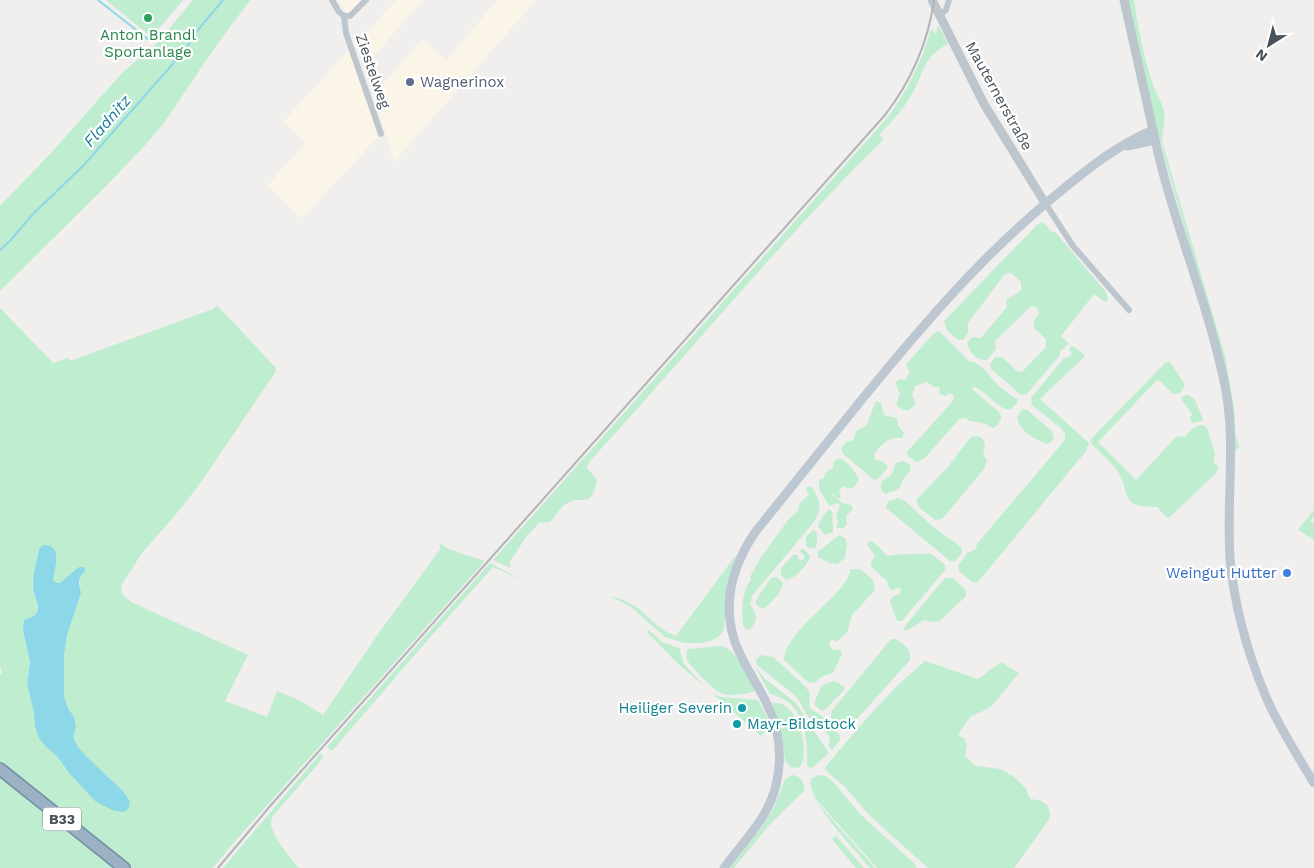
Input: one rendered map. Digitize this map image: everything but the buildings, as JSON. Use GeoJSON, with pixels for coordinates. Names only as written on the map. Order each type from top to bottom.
{"type":"FeatureCollection","features":[{"type":"Feature","properties":{"kind":"highway","name":"B33"},"geometry":{"type":"LineString","coordinates":[[0,769],[124,868]]}},
{"type":"Feature","properties":{"kind":"main road"},"geometry":{"type":"LineString","coordinates":[[724,868],[760,821],[770,803],[779,770],[780,746],[777,730],[766,701],[734,638],[730,616],[731,583],[746,546],[804,471],[937,309],[979,264],[1045,203],[1083,172],[1127,141],[1153,130],[1224,382],[1231,441],[1230,558],[1246,639],[1266,697],[1314,783]]}},
{"type":"Feature","properties":{"kind":"main road"},"geometry":{"type":"LineString","coordinates":[[1111,153],[1128,145],[1155,140]]}},
{"type":"Feature","properties":{"kind":"street"},"geometry":{"type":"LineString","coordinates":[[332,0],[339,12],[344,16],[350,16],[366,0]]}},
{"type":"Feature","properties":{"kind":"street","name":"Mauternerstraße"},"geometry":{"type":"LineString","coordinates":[[932,0],[984,104],[1045,203]]}},
{"type":"Feature","properties":{"kind":"street"},"geometry":{"type":"LineString","coordinates":[[939,16],[946,10],[949,0]]}},
{"type":"Feature","properties":{"kind":"street"},"geometry":{"type":"LineString","coordinates":[[1124,0],[1153,130]]}},
{"type":"Feature","properties":{"kind":"street","name":"Ziestelweg"},"geometry":{"type":"LineString","coordinates":[[344,16],[346,33],[381,134]]}},
{"type":"Feature","properties":{"kind":"street"},"geometry":{"type":"LineString","coordinates":[[1045,203],[1073,246],[1129,310]]}},
{"type":"Feature","properties":{"kind":"shaded area"},"geometry":{"type":"Polygon","coordinates":[[[337,0],[363,0],[350,12],[346,12],[337,0]]]}},
{"type":"Feature","properties":{"kind":"shaded area"},"geometry":{"type":"Polygon","coordinates":[[[396,0],[423,0],[364,67],[357,44],[396,0]]]}},
{"type":"Feature","properties":{"kind":"shaded area"},"geometry":{"type":"Polygon","coordinates":[[[498,0],[536,0],[394,162],[370,83],[373,86],[383,84],[422,39],[446,60],[498,0]]]}},
{"type":"Feature","properties":{"kind":"shaded area"},"geometry":{"type":"Polygon","coordinates":[[[349,50],[378,137],[302,218],[267,186],[306,143],[283,122],[349,50]]]}},
{"type":"Feature","properties":{"kind":"green space","name":"Anton Brandl Sportanlage"},"geometry":{"type":"Polygon","coordinates":[[[106,0],[183,0],[155,33],[151,31],[148,34],[106,0]]]}},
{"type":"Feature","properties":{"kind":"green space"},"geometry":{"type":"Polygon","coordinates":[[[193,0],[250,0],[211,53],[164,123],[147,143],[0,291],[0,206],[51,153],[122,73],[158,42],[193,0]]]}},
{"type":"Feature","properties":{"kind":"green space"},"geometry":{"type":"Polygon","coordinates":[[[1127,0],[1134,0],[1147,64],[1154,89],[1163,109],[1165,120],[1162,141],[1225,356],[1239,447],[1235,452],[1233,417],[1225,371],[1163,152],[1127,0]]]}},
{"type":"Feature","properties":{"kind":"green space"},"geometry":{"type":"Polygon","coordinates":[[[938,25],[948,44],[939,49],[928,61],[906,104],[879,135],[884,139],[771,257],[590,461],[587,468],[597,480],[592,496],[585,500],[571,501],[561,508],[550,522],[539,523],[526,537],[509,563],[511,568],[493,560],[888,117],[914,75],[931,29],[936,34],[938,25]]]}},
{"type":"Feature","properties":{"kind":"green space"},"geometry":{"type":"Polygon","coordinates":[[[1042,222],[1050,231],[1056,233],[1106,292],[1108,300],[1105,302],[1094,294],[1061,336],[1069,344],[1060,351],[1060,355],[1027,394],[1021,395],[991,369],[990,364],[995,357],[1002,357],[1018,372],[1023,371],[1046,347],[1046,339],[1034,328],[1034,320],[1039,314],[1038,309],[1033,306],[1029,308],[995,341],[996,349],[987,360],[980,359],[974,355],[967,343],[972,337],[981,338],[1007,307],[1006,300],[1021,291],[1021,282],[1011,273],[1005,274],[968,323],[968,333],[963,340],[958,340],[947,330],[944,321],[1042,222]]]}},
{"type":"Feature","properties":{"kind":"green space"},"geometry":{"type":"Polygon","coordinates":[[[217,305],[275,367],[276,371],[204,478],[182,507],[142,553],[122,584],[121,590],[123,595],[131,602],[248,655],[225,701],[267,717],[277,691],[301,701],[323,715],[381,630],[439,551],[441,548],[439,543],[455,552],[485,561],[213,868],[130,868],[0,764],[0,674],[2,674],[0,665],[0,308],[53,363],[68,358],[70,361],[213,309],[217,305]],[[39,549],[32,583],[37,603],[37,612],[23,630],[30,662],[27,684],[34,713],[35,727],[47,748],[56,755],[70,774],[95,801],[129,808],[130,801],[122,790],[87,757],[78,747],[73,737],[76,727],[74,717],[68,708],[64,696],[64,656],[67,635],[81,593],[79,567],[60,583],[56,583],[53,579],[57,555],[39,549]]]}},
{"type":"Feature","properties":{"kind":"green space"},"geometry":{"type":"Polygon","coordinates":[[[939,331],[969,361],[982,368],[1000,387],[1017,399],[1017,403],[1010,410],[1005,409],[980,390],[975,387],[971,388],[1000,413],[1001,420],[999,423],[994,428],[984,423],[969,421],[965,418],[959,419],[924,459],[916,462],[909,457],[907,452],[952,402],[954,396],[950,393],[945,396],[939,394],[940,387],[934,387],[926,382],[915,386],[912,395],[916,404],[909,410],[903,410],[896,405],[900,394],[895,382],[900,379],[905,380],[910,372],[906,365],[934,333],[939,331]]]}},
{"type":"Feature","properties":{"kind":"green space"},"geometry":{"type":"Polygon","coordinates":[[[1072,346],[1084,354],[1084,357],[1041,400],[1089,443],[1086,451],[978,582],[972,582],[959,571],[958,566],[967,553],[976,549],[977,544],[1065,440],[1065,434],[1061,428],[1032,405],[1031,398],[1064,358],[1072,354],[1069,349],[1072,346]]]}},
{"type":"Feature","properties":{"kind":"green space"},"geometry":{"type":"Polygon","coordinates":[[[1166,362],[1170,362],[1185,385],[1180,393],[1173,394],[1160,381],[1156,381],[1098,442],[1136,480],[1177,436],[1185,437],[1198,426],[1204,425],[1207,428],[1215,453],[1213,463],[1217,465],[1217,472],[1170,517],[1166,517],[1157,507],[1144,506],[1130,501],[1116,469],[1091,443],[1091,439],[1166,362]]]}},
{"type":"Feature","properties":{"kind":"green space"},"geometry":{"type":"Polygon","coordinates":[[[1188,395],[1194,398],[1203,419],[1202,421],[1193,423],[1190,419],[1192,414],[1181,399],[1183,396],[1188,395]]]}},
{"type":"Feature","properties":{"kind":"green space"},"geometry":{"type":"Polygon","coordinates":[[[876,401],[881,403],[884,415],[897,418],[898,425],[904,433],[902,438],[893,438],[886,442],[874,454],[876,460],[882,461],[887,465],[887,469],[878,479],[874,480],[843,454],[841,449],[845,443],[853,440],[857,430],[866,426],[876,401]]]}},
{"type":"Feature","properties":{"kind":"green space"},"geometry":{"type":"Polygon","coordinates":[[[1022,409],[1027,410],[1052,431],[1054,439],[1048,444],[1025,431],[1018,422],[1017,417],[1022,409]]]}},
{"type":"Feature","properties":{"kind":"green space"},"geometry":{"type":"Polygon","coordinates":[[[977,436],[982,438],[985,445],[983,454],[987,461],[984,469],[942,519],[935,520],[919,507],[916,500],[947,468],[971,437],[977,436]]]}},
{"type":"Feature","properties":{"kind":"green space"},"geometry":{"type":"Polygon","coordinates":[[[840,458],[856,473],[859,480],[854,487],[848,489],[843,486],[839,490],[841,497],[838,499],[831,494],[842,503],[851,505],[853,509],[846,516],[847,524],[843,529],[836,527],[838,521],[836,517],[840,505],[838,503],[829,506],[819,489],[819,480],[824,478],[825,473],[833,468],[834,461],[840,458]]]}},
{"type":"Feature","properties":{"kind":"green space"},"geometry":{"type":"Polygon","coordinates":[[[903,461],[909,464],[911,470],[904,478],[899,489],[885,494],[881,489],[881,482],[892,474],[896,463],[903,461]]]}},
{"type":"Feature","properties":{"kind":"green space"},"geometry":{"type":"Polygon","coordinates":[[[811,486],[819,501],[818,513],[813,523],[752,596],[750,604],[756,620],[749,630],[744,628],[742,616],[743,603],[745,591],[751,580],[750,577],[760,559],[788,520],[797,512],[800,503],[810,494],[806,491],[807,487],[811,486]]]}},
{"type":"Feature","properties":{"kind":"green space"},"geometry":{"type":"Polygon","coordinates":[[[898,498],[905,501],[932,526],[962,548],[962,553],[955,561],[950,561],[886,508],[888,502],[898,498]]]}},
{"type":"Feature","properties":{"kind":"green space"},"geometry":{"type":"Polygon","coordinates":[[[829,509],[833,513],[833,532],[825,535],[818,526],[822,517],[829,509]]]}},
{"type":"Feature","properties":{"kind":"green space"},"geometry":{"type":"Polygon","coordinates":[[[1314,510],[1314,516],[1311,521],[1314,523],[1314,540],[1298,530],[1314,510]]]}},
{"type":"Feature","properties":{"kind":"green space"},"geometry":{"type":"Polygon","coordinates":[[[814,529],[817,533],[817,542],[815,548],[809,548],[806,546],[806,537],[814,529]]]}},
{"type":"Feature","properties":{"kind":"green space"},"geometry":{"type":"Polygon","coordinates":[[[839,535],[845,538],[847,544],[845,558],[837,564],[818,557],[818,552],[839,535]]]}},
{"type":"Feature","properties":{"kind":"green space"},"geometry":{"type":"Polygon","coordinates":[[[871,541],[887,556],[930,553],[945,565],[945,570],[902,621],[897,621],[890,602],[892,597],[900,594],[901,589],[897,588],[893,591],[889,588],[887,581],[871,567],[875,556],[867,542],[871,541]]]}},
{"type":"Feature","properties":{"kind":"green space"},"geometry":{"type":"Polygon","coordinates":[[[804,549],[810,556],[807,563],[801,571],[786,580],[781,575],[781,568],[793,555],[797,555],[800,561],[804,559],[804,555],[800,550],[804,549]]]}},
{"type":"Feature","properties":{"kind":"green space"},"geometry":{"type":"Polygon","coordinates":[[[736,555],[727,583],[724,630],[718,637],[710,641],[684,643],[665,637],[630,606],[609,596],[621,599],[635,606],[660,628],[676,636],[736,555]]]}},
{"type":"Feature","properties":{"kind":"green space"},"geometry":{"type":"Polygon","coordinates":[[[490,563],[522,580],[493,567],[332,751],[327,747],[490,563]]]}},
{"type":"Feature","properties":{"kind":"green space"},"geometry":{"type":"Polygon","coordinates":[[[851,569],[860,569],[873,580],[875,590],[852,615],[847,633],[836,642],[832,639],[829,644],[831,649],[840,650],[842,654],[833,673],[823,676],[814,683],[808,682],[784,660],[786,650],[799,630],[844,584],[851,569]]]}},
{"type":"Feature","properties":{"kind":"green space"},"geometry":{"type":"Polygon","coordinates":[[[776,577],[783,583],[782,587],[769,605],[762,609],[756,604],[756,600],[771,578],[776,577]]]}},
{"type":"Feature","properties":{"kind":"green space"},"geometry":{"type":"Polygon","coordinates":[[[945,578],[953,578],[966,590],[966,596],[940,621],[924,620],[906,631],[903,629],[905,626],[945,578]]]}},
{"type":"Feature","properties":{"kind":"green space"},"geometry":{"type":"Polygon","coordinates":[[[649,630],[662,642],[679,648],[684,664],[705,687],[675,661],[647,632],[649,630]]]}},
{"type":"Feature","properties":{"kind":"green space"},"geometry":{"type":"Polygon","coordinates":[[[891,639],[896,639],[906,647],[910,660],[848,729],[845,731],[841,729],[831,717],[831,712],[891,639]]]}},
{"type":"Feature","properties":{"kind":"green space"},"geometry":{"type":"Polygon","coordinates":[[[720,646],[732,652],[737,658],[756,691],[734,695],[721,693],[702,678],[687,660],[686,654],[688,649],[720,646]]]}},
{"type":"Feature","properties":{"kind":"green space"},"geometry":{"type":"Polygon","coordinates":[[[761,655],[773,657],[806,687],[810,694],[809,708],[825,718],[840,736],[840,740],[832,750],[829,747],[830,737],[821,725],[808,717],[797,697],[757,665],[756,660],[761,655]]]}},
{"type":"Feature","properties":{"kind":"green space"},"geometry":{"type":"Polygon","coordinates":[[[925,661],[978,679],[1001,662],[1019,673],[991,707],[970,717],[958,735],[964,738],[967,745],[965,756],[976,766],[1000,769],[1013,776],[1026,788],[1030,799],[1039,800],[1048,806],[1050,818],[1014,868],[928,868],[869,815],[845,787],[825,770],[826,766],[873,711],[925,661]]]}},
{"type":"Feature","properties":{"kind":"green space"},"geometry":{"type":"Polygon","coordinates":[[[755,666],[765,679],[796,703],[829,753],[813,767],[810,768],[807,765],[805,732],[797,712],[791,704],[782,698],[770,694],[755,666]]]}},
{"type":"Feature","properties":{"kind":"green space"},"geometry":{"type":"Polygon","coordinates":[[[834,681],[844,686],[844,690],[822,711],[814,704],[821,686],[834,681]]]}},
{"type":"Feature","properties":{"kind":"green space"},"geometry":{"type":"Polygon","coordinates":[[[712,693],[721,697],[758,700],[767,717],[770,728],[761,736],[712,693]]]}},
{"type":"Feature","properties":{"kind":"green space"},"geometry":{"type":"Polygon","coordinates":[[[772,703],[781,704],[789,709],[800,728],[804,751],[803,761],[799,768],[790,767],[785,760],[781,729],[772,703]]]}},
{"type":"Feature","properties":{"kind":"green space"},"geometry":{"type":"Polygon","coordinates":[[[321,753],[323,758],[273,816],[271,821],[272,829],[278,841],[299,868],[223,868],[321,753]]]}},
{"type":"Feature","properties":{"kind":"green space"},"geometry":{"type":"Polygon","coordinates":[[[0,774],[118,868],[0,868],[0,774]]]}},
{"type":"Feature","properties":{"kind":"green space"},"geometry":{"type":"Polygon","coordinates":[[[793,775],[802,780],[805,790],[769,825],[734,868],[730,868],[764,824],[775,805],[785,779],[793,775]]]}},
{"type":"Feature","properties":{"kind":"green space"},"geometry":{"type":"Polygon","coordinates":[[[818,775],[826,776],[835,784],[860,814],[917,868],[877,868],[815,798],[810,784],[811,779],[818,775]]]}},
{"type":"Feature","properties":{"kind":"green space"},"geometry":{"type":"Polygon","coordinates":[[[813,798],[875,868],[870,868],[837,830],[813,798]]]}},
{"type":"Feature","properties":{"kind":"green space"},"geometry":{"type":"Polygon","coordinates":[[[836,836],[864,868],[856,868],[832,839],[836,836]]]}},
{"type":"Feature","properties":{"kind":"water"},"geometry":{"type":"Polygon","coordinates":[[[43,545],[53,548],[55,552],[56,563],[53,579],[56,583],[60,583],[79,567],[84,567],[85,571],[80,577],[79,583],[81,593],[67,635],[64,656],[64,696],[68,708],[74,717],[76,727],[73,737],[78,747],[122,790],[130,801],[129,808],[124,812],[112,810],[95,801],[70,774],[56,755],[47,748],[39,738],[35,727],[34,713],[27,684],[30,662],[23,630],[24,620],[37,612],[38,606],[33,591],[33,579],[39,549],[43,545]]]}},
{"type":"Feature","properties":{"kind":"waterway"},"geometry":{"type":"LineString","coordinates":[[98,0],[149,40]]}},
{"type":"Feature","properties":{"kind":"waterway","name":"Fladnitz"},"geometry":{"type":"LineString","coordinates":[[0,250],[32,215],[83,166],[185,50],[196,32],[223,0]]}},
{"type":"Feature","properties":{"kind":"waterway","name":"Fladnitz"},"geometry":{"type":"LineString","coordinates":[[171,57],[175,60]]}},
{"type":"Feature","properties":{"kind":"railway"},"geometry":{"type":"LineString","coordinates":[[218,868],[271,805],[885,115],[903,89],[917,61],[923,46],[934,0]]}},
{"type":"Feature","properties":{"kind":"place","name":"Anton Brandl Sportanlage"},"geometry":{"type":"Point","coordinates":[148,18]}},
{"type":"Feature","properties":{"kind":"place","name":"Wagnerinox"},"geometry":{"type":"Point","coordinates":[410,82]}},
{"type":"Feature","properties":{"kind":"place","name":"Weingut Hutter"},"geometry":{"type":"Point","coordinates":[1287,573]}},
{"type":"Feature","properties":{"kind":"place","name":"Heiliger Severin"},"geometry":{"type":"Point","coordinates":[742,708]}},
{"type":"Feature","properties":{"kind":"place","name":"Mayr-Bildstock"},"geometry":{"type":"Point","coordinates":[737,724]}}]}
